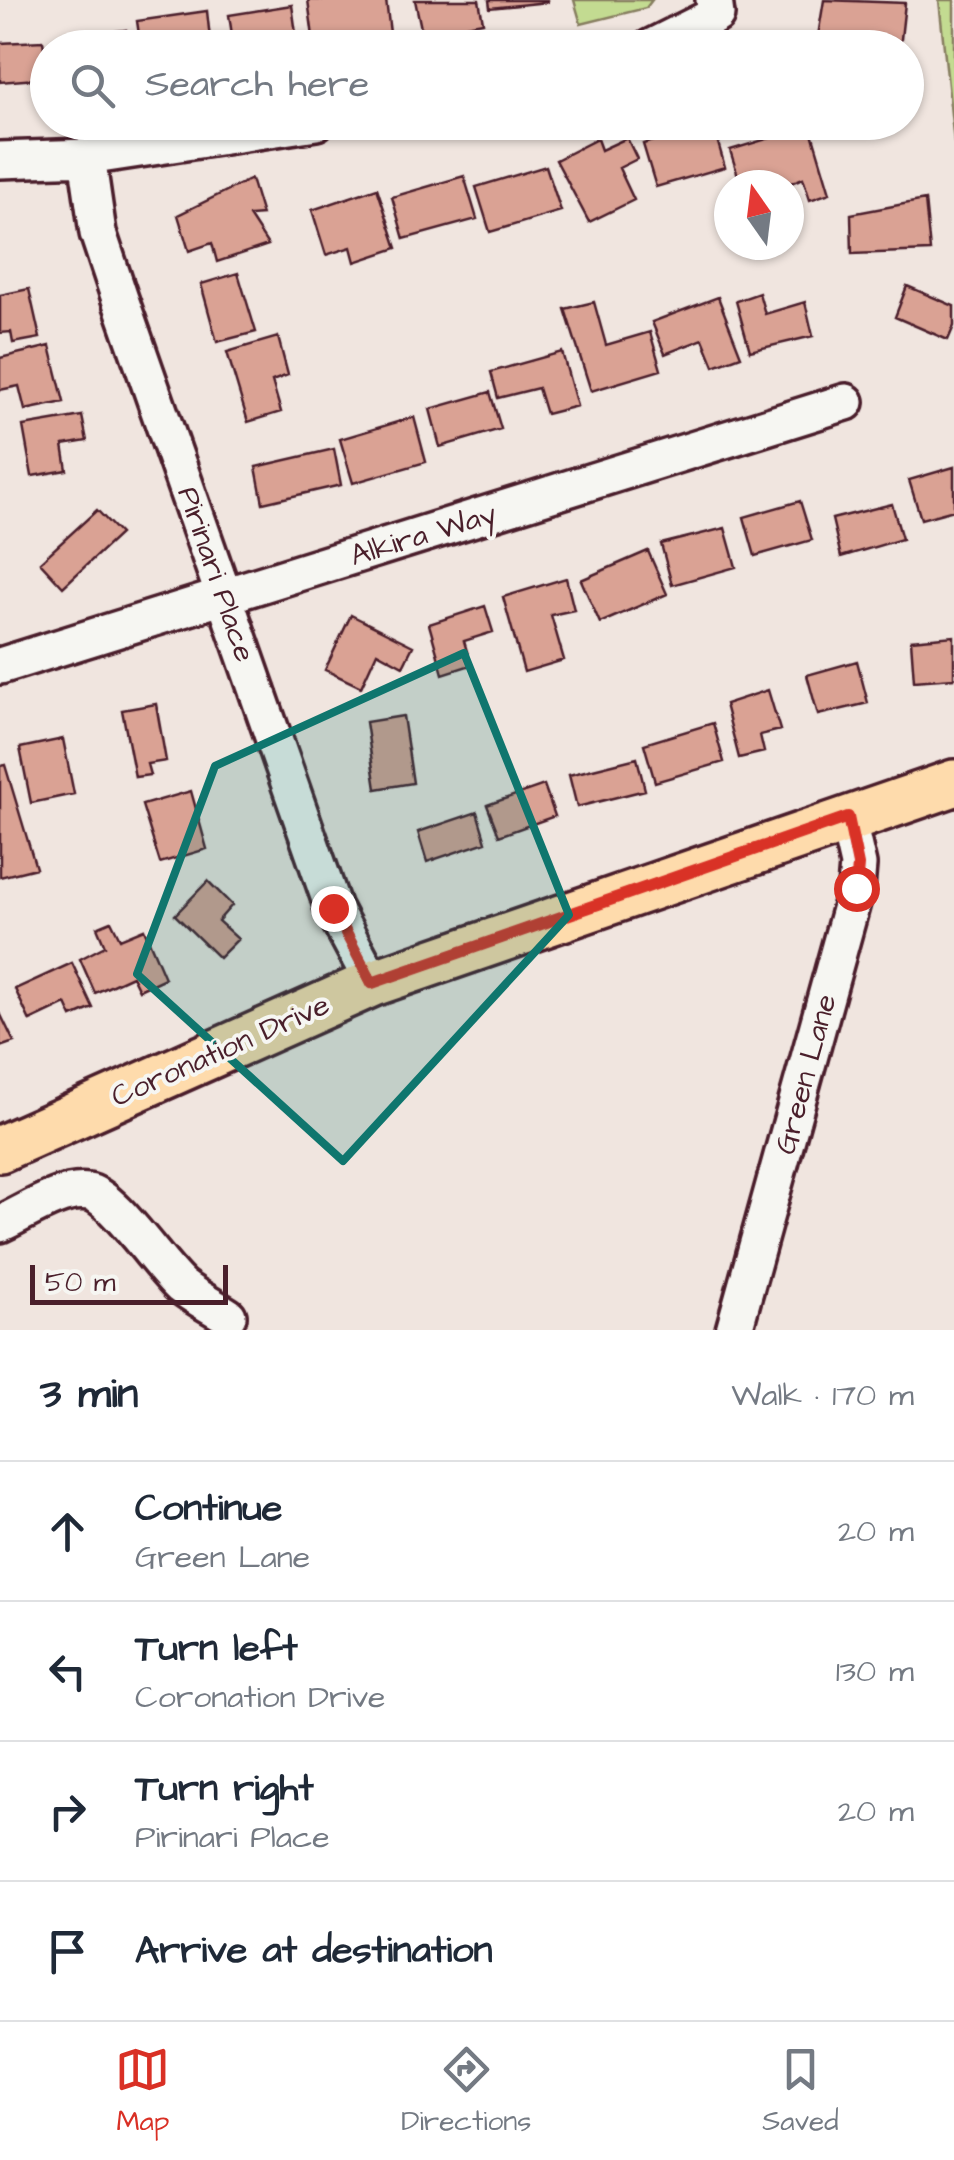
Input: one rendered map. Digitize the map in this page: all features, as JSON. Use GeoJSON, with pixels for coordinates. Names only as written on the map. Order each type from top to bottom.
{"type":"FeatureCollection","features":[{"type":"Feature","properties":{"kind":"main road","name":"Coronation Drive"},"geometry":{"type":"LineString","coordinates":[[0,1149],[372,983],[954,783]]}},
{"type":"Feature","properties":{"kind":"street"},"geometry":{"type":"LineString","coordinates":[[686,30],[716,15],[714,0]]}},
{"type":"Feature","properties":{"kind":"street"},"geometry":{"type":"LineString","coordinates":[[0,160],[87,157],[198,140]]}},
{"type":"Feature","properties":{"kind":"street","name":"Pirinari Place"},"geometry":{"type":"LineString","coordinates":[[87,157],[98,234],[333,908],[372,983]]}},
{"type":"Feature","properties":{"kind":"street","name":"Alkira Way"},"geometry":{"type":"LineString","coordinates":[[0,666],[846,402]]}},
{"type":"Feature","properties":{"kind":"street","name":"Green Lane"},"geometry":{"type":"LineString","coordinates":[[734,1330],[856,888],[858,865],[848,817]]}},
{"type":"Feature","properties":{"kind":"street"},"geometry":{"type":"LineString","coordinates":[[0,1224],[62,1196],[87,1192],[106,1198],[146,1251],[172,1276],[228,1316]]}},
{"type":"Feature","properties":{"kind":"highlighted area"},"geometry":{"type":"Polygon","coordinates":[[[464,653],[569,915],[343,1161],[137,974],[215,766],[464,653]]]}},
{"type":"Feature","properties":{"kind":"green space"},"geometry":{"type":"Polygon","coordinates":[[[574,0],[652,0],[646,8],[581,24],[574,0]]]}},
{"type":"Feature","properties":{"kind":"green space"},"geometry":{"type":"Polygon","coordinates":[[[939,0],[954,0],[954,143],[939,0]]]}},
{"type":"Feature","properties":{"kind":"building"},"geometry":{"type":"Polygon","coordinates":[[[308,0],[386,0],[390,30],[312,30],[308,0]]]}},
{"type":"Feature","properties":{"kind":"building"},"geometry":{"type":"Polygon","coordinates":[[[415,0],[479,0],[483,22],[421,30],[415,0]]]}},
{"type":"Feature","properties":{"kind":"building"},"geometry":{"type":"Polygon","coordinates":[[[489,0],[547,0],[547,2],[490,8],[489,0]]]}},
{"type":"Feature","properties":{"kind":"building"},"geometry":{"type":"Polygon","coordinates":[[[824,0],[905,3],[902,30],[819,30],[824,0]]]}},
{"type":"Feature","properties":{"kind":"building"},"geometry":{"type":"Polygon","coordinates":[[[292,5],[295,30],[231,30],[229,15],[292,5]]]}},
{"type":"Feature","properties":{"kind":"building"},"geometry":{"type":"Polygon","coordinates":[[[207,11],[209,30],[138,30],[137,21],[207,11]]]}},
{"type":"Feature","properties":{"kind":"building"},"geometry":{"type":"Polygon","coordinates":[[[30,42],[30,80],[0,82],[0,43],[30,42]]]}},
{"type":"Feature","properties":{"kind":"building"},"geometry":{"type":"Polygon","coordinates":[[[595,140],[601,150],[628,140],[637,159],[619,168],[634,200],[589,222],[556,160],[595,140]]]}},
{"type":"Feature","properties":{"kind":"building"},"geometry":{"type":"Polygon","coordinates":[[[656,140],[717,140],[725,167],[656,187],[643,144],[656,140]]]}},
{"type":"Feature","properties":{"kind":"building"},"geometry":{"type":"Polygon","coordinates":[[[763,140],[814,140],[830,193],[810,200],[804,170],[736,170],[730,150],[763,140]]]}},
{"type":"Feature","properties":{"kind":"building"},"geometry":{"type":"Polygon","coordinates":[[[546,166],[561,211],[490,232],[476,187],[546,166]]]}},
{"type":"Feature","properties":{"kind":"building"},"geometry":{"type":"Polygon","coordinates":[[[464,176],[477,219],[404,239],[392,197],[464,176]]]}},
{"type":"Feature","properties":{"kind":"building"},"geometry":{"type":"Polygon","coordinates":[[[251,179],[262,215],[249,216],[268,245],[217,262],[212,243],[189,251],[178,215],[251,179]]]}},
{"type":"Feature","properties":{"kind":"building"},"geometry":{"type":"Polygon","coordinates":[[[377,188],[397,248],[355,262],[351,247],[326,255],[312,210],[377,188]]]}},
{"type":"Feature","properties":{"kind":"building"},"geometry":{"type":"Polygon","coordinates":[[[925,200],[930,251],[852,254],[851,214],[925,200]]]}},
{"type":"Feature","properties":{"kind":"building"},"geometry":{"type":"Polygon","coordinates":[[[238,273],[256,332],[217,342],[201,284],[238,273]]]}},
{"type":"Feature","properties":{"kind":"building"},"geometry":{"type":"Polygon","coordinates":[[[907,286],[954,306],[954,326],[948,340],[895,317],[907,286]]]}},
{"type":"Feature","properties":{"kind":"building"},"geometry":{"type":"Polygon","coordinates":[[[29,289],[40,338],[13,343],[11,332],[0,333],[0,295],[29,289]]]}},
{"type":"Feature","properties":{"kind":"building"},"geometry":{"type":"Polygon","coordinates":[[[759,293],[765,314],[805,302],[813,336],[750,351],[736,301],[759,293]]]}},
{"type":"Feature","properties":{"kind":"building"},"geometry":{"type":"Polygon","coordinates":[[[718,297],[741,356],[714,366],[703,339],[665,354],[652,322],[718,297]]]}},
{"type":"Feature","properties":{"kind":"building"},"geometry":{"type":"Polygon","coordinates":[[[594,302],[606,345],[650,332],[661,370],[591,391],[565,309],[594,302]]]}},
{"type":"Feature","properties":{"kind":"building"},"geometry":{"type":"Polygon","coordinates":[[[278,337],[288,375],[272,381],[281,412],[248,422],[227,352],[278,337]]]}},
{"type":"Feature","properties":{"kind":"building"},"geometry":{"type":"Polygon","coordinates":[[[50,346],[64,402],[25,410],[19,386],[0,390],[0,358],[50,346]]]}},
{"type":"Feature","properties":{"kind":"building"},"geometry":{"type":"Polygon","coordinates":[[[562,352],[577,406],[546,414],[538,388],[498,398],[491,372],[562,352]]]}},
{"type":"Feature","properties":{"kind":"building"},"geometry":{"type":"Polygon","coordinates":[[[490,392],[501,429],[440,447],[430,409],[490,392]]]}},
{"type":"Feature","properties":{"kind":"building"},"geometry":{"type":"Polygon","coordinates":[[[82,416],[87,441],[63,445],[67,470],[32,476],[23,426],[82,416]]]}},
{"type":"Feature","properties":{"kind":"building"},"geometry":{"type":"Polygon","coordinates":[[[414,417],[426,462],[353,483],[340,439],[414,417]]]}},
{"type":"Feature","properties":{"kind":"building"},"geometry":{"type":"Polygon","coordinates":[[[334,449],[341,485],[263,503],[256,467],[334,449]]]}},
{"type":"Feature","properties":{"kind":"building"},"geometry":{"type":"Polygon","coordinates":[[[954,467],[954,510],[921,519],[909,480],[954,467]]]}},
{"type":"Feature","properties":{"kind":"building"},"geometry":{"type":"Polygon","coordinates":[[[800,501],[812,540],[755,556],[744,517],[800,501]]]}},
{"type":"Feature","properties":{"kind":"building"},"geometry":{"type":"Polygon","coordinates":[[[892,504],[902,539],[841,557],[832,519],[892,504]]]}},
{"type":"Feature","properties":{"kind":"building"},"geometry":{"type":"Polygon","coordinates":[[[97,510],[120,534],[63,587],[40,562],[97,510]]]}},
{"type":"Feature","properties":{"kind":"building"},"geometry":{"type":"Polygon","coordinates":[[[725,528],[736,567],[672,585],[661,544],[725,528]]]}},
{"type":"Feature","properties":{"kind":"building"},"geometry":{"type":"Polygon","coordinates":[[[648,551],[667,594],[600,623],[581,580],[648,551]]]}},
{"type":"Feature","properties":{"kind":"building"},"geometry":{"type":"Polygon","coordinates":[[[566,578],[574,610],[551,615],[564,660],[524,672],[503,597],[566,578]]]}},
{"type":"Feature","properties":{"kind":"building"},"geometry":{"type":"Polygon","coordinates":[[[485,606],[493,632],[464,641],[471,665],[443,674],[429,624],[485,606]]]}},
{"type":"Feature","properties":{"kind":"building"},"geometry":{"type":"Polygon","coordinates":[[[351,615],[413,646],[403,666],[377,652],[361,687],[325,670],[351,615]]]}},
{"type":"Feature","properties":{"kind":"building"},"geometry":{"type":"Polygon","coordinates":[[[954,636],[954,678],[914,681],[911,640],[954,636]]]}},
{"type":"Feature","properties":{"kind":"building"},"geometry":{"type":"Polygon","coordinates":[[[857,661],[868,703],[818,715],[807,675],[857,661]]]}},
{"type":"Feature","properties":{"kind":"building"},"geometry":{"type":"Polygon","coordinates":[[[768,690],[780,730],[760,735],[764,752],[739,758],[725,704],[768,690]]]}},
{"type":"Feature","properties":{"kind":"building"},"geometry":{"type":"Polygon","coordinates":[[[156,704],[166,761],[147,764],[150,775],[135,777],[122,710],[156,704]]]}},
{"type":"Feature","properties":{"kind":"building"},"geometry":{"type":"Polygon","coordinates":[[[403,716],[413,783],[376,789],[366,722],[403,716]]]}},
{"type":"Feature","properties":{"kind":"building"},"geometry":{"type":"Polygon","coordinates":[[[713,723],[724,762],[655,782],[644,744],[713,723]]]}},
{"type":"Feature","properties":{"kind":"building"},"geometry":{"type":"Polygon","coordinates":[[[63,739],[74,794],[31,803],[20,748],[63,739]]]}},
{"type":"Feature","properties":{"kind":"building"},"geometry":{"type":"Polygon","coordinates":[[[637,758],[645,790],[577,807],[569,775],[637,758]]]}},
{"type":"Feature","properties":{"kind":"building"},"geometry":{"type":"Polygon","coordinates":[[[5,765],[36,868],[0,877],[0,766],[5,765]]]}},
{"type":"Feature","properties":{"kind":"building"},"geometry":{"type":"Polygon","coordinates":[[[544,785],[555,816],[499,836],[487,805],[544,785]]]}},
{"type":"Feature","properties":{"kind":"building"},"geometry":{"type":"Polygon","coordinates":[[[191,791],[207,849],[160,863],[142,805],[191,791]]]}},
{"type":"Feature","properties":{"kind":"building"},"geometry":{"type":"Polygon","coordinates":[[[477,812],[486,842],[427,862],[418,832],[477,812]]]}},
{"type":"Feature","properties":{"kind":"building"},"geometry":{"type":"Polygon","coordinates":[[[208,881],[232,905],[218,921],[238,939],[219,958],[175,915],[208,881]]]}},
{"type":"Feature","properties":{"kind":"building"},"geometry":{"type":"Polygon","coordinates":[[[111,921],[120,939],[144,929],[165,978],[139,990],[132,976],[95,993],[80,959],[105,946],[97,927],[111,921]]]}},
{"type":"Feature","properties":{"kind":"building"},"geometry":{"type":"Polygon","coordinates":[[[72,963],[93,1008],[72,1017],[66,1004],[30,1021],[15,989],[72,963]]]}},
{"type":"Feature","properties":{"kind":"building"},"geometry":{"type":"Polygon","coordinates":[[[0,1013],[14,1042],[0,1047],[0,1013]]]}},
{"type":"Feature","properties":{"kind":"route"},"geometry":{"type":"LineString","coordinates":[[333,908],[372,983],[848,817],[858,865],[856,888]]}}]}
